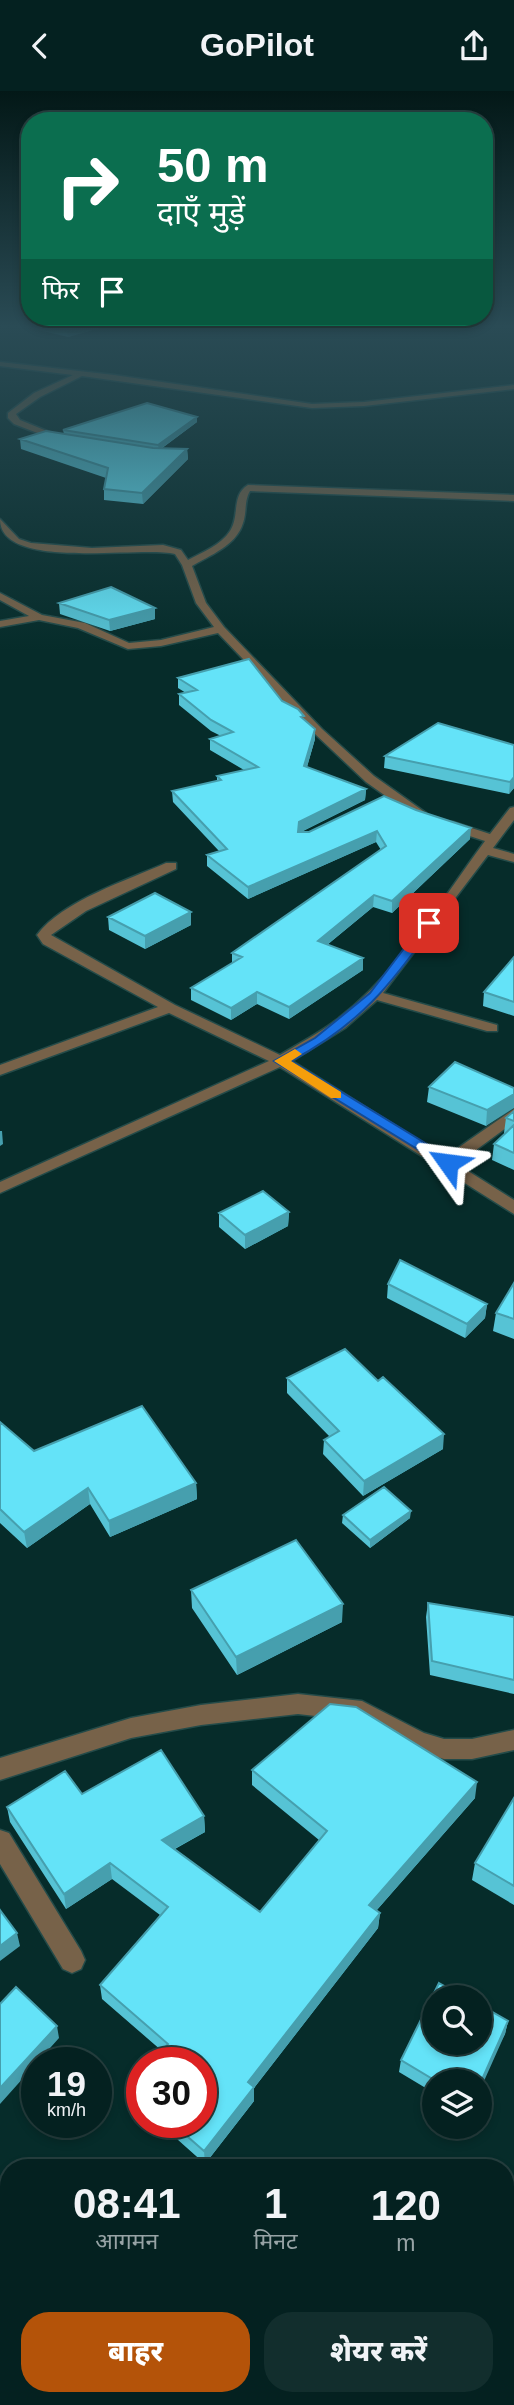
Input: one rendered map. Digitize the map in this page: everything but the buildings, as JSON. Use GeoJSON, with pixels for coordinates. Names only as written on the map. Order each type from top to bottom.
{"type":"FeatureCollection","features":[{"type":"Feature","properties":{"kind":"street"},"geometry":{"type":"LineString","coordinates":[[47,435],[72,443]]}},
{"type":"Feature","properties":{"kind":"street"},"geometry":{"type":"LineString","coordinates":[[187,565],[233,534],[241,516],[240,501],[248,488],[514,498]]}},
{"type":"Feature","properties":{"kind":"street"},"geometry":{"type":"LineString","coordinates":[[0,522],[16,541],[30,546],[84,551],[163,548],[178,552],[187,565],[201,603],[220,629],[318,731],[391,795],[420,815],[514,858]]}},
{"type":"Feature","properties":{"kind":"street"},"geometry":{"type":"LineString","coordinates":[[0,596],[39,617],[81,625],[128,646],[161,643],[220,629]]}},
{"type":"Feature","properties":{"kind":"street"},"geometry":{"type":"LineString","coordinates":[[0,624],[39,617]]}},
{"type":"Feature","properties":{"kind":"street"},"geometry":{"type":"LineString","coordinates":[[378,801],[391,795]]}},
{"type":"Feature","properties":{"kind":"street"},"geometry":{"type":"LineString","coordinates":[[0,1188],[281,1061],[319,1041],[374,995],[514,811]]}},
{"type":"Feature","properties":{"kind":"street"},"geometry":{"type":"LineString","coordinates":[[171,866],[70,914],[47,928],[44,935],[48,941],[170,1008],[281,1061],[448,1163],[514,1208]]}},
{"type":"Feature","properties":{"kind":"street"},"geometry":{"type":"LineString","coordinates":[[374,995],[492,1028]]}},
{"type":"Feature","properties":{"kind":"street"},"geometry":{"type":"LineString","coordinates":[[2,1069],[170,1008]]}},
{"type":"Feature","properties":{"kind":"street"},"geometry":{"type":"LineString","coordinates":[[448,1163],[514,1114]]}},
{"type":"Feature","properties":{"kind":"street"},"geometry":{"type":"LineString","coordinates":[[0,1769],[131,1728],[201,1715],[298,1704],[362,1711],[419,1742],[444,1749],[472,1749],[514,1740]]}},
{"type":"Feature","properties":{"kind":"street"},"geometry":{"type":"LineString","coordinates":[[0,1841],[72,1959]]}},
{"type":"Feature","properties":{"kind":"slow traffic"},"geometry":{"type":"LineString","coordinates":[[295,1054],[281,1061],[336,1095]]}},
{"type":"Feature","properties":{"kind":"route"},"geometry":{"type":"LineString","coordinates":[[429,923],[374,995],[319,1041],[281,1061],[448,1163]]}}]}
